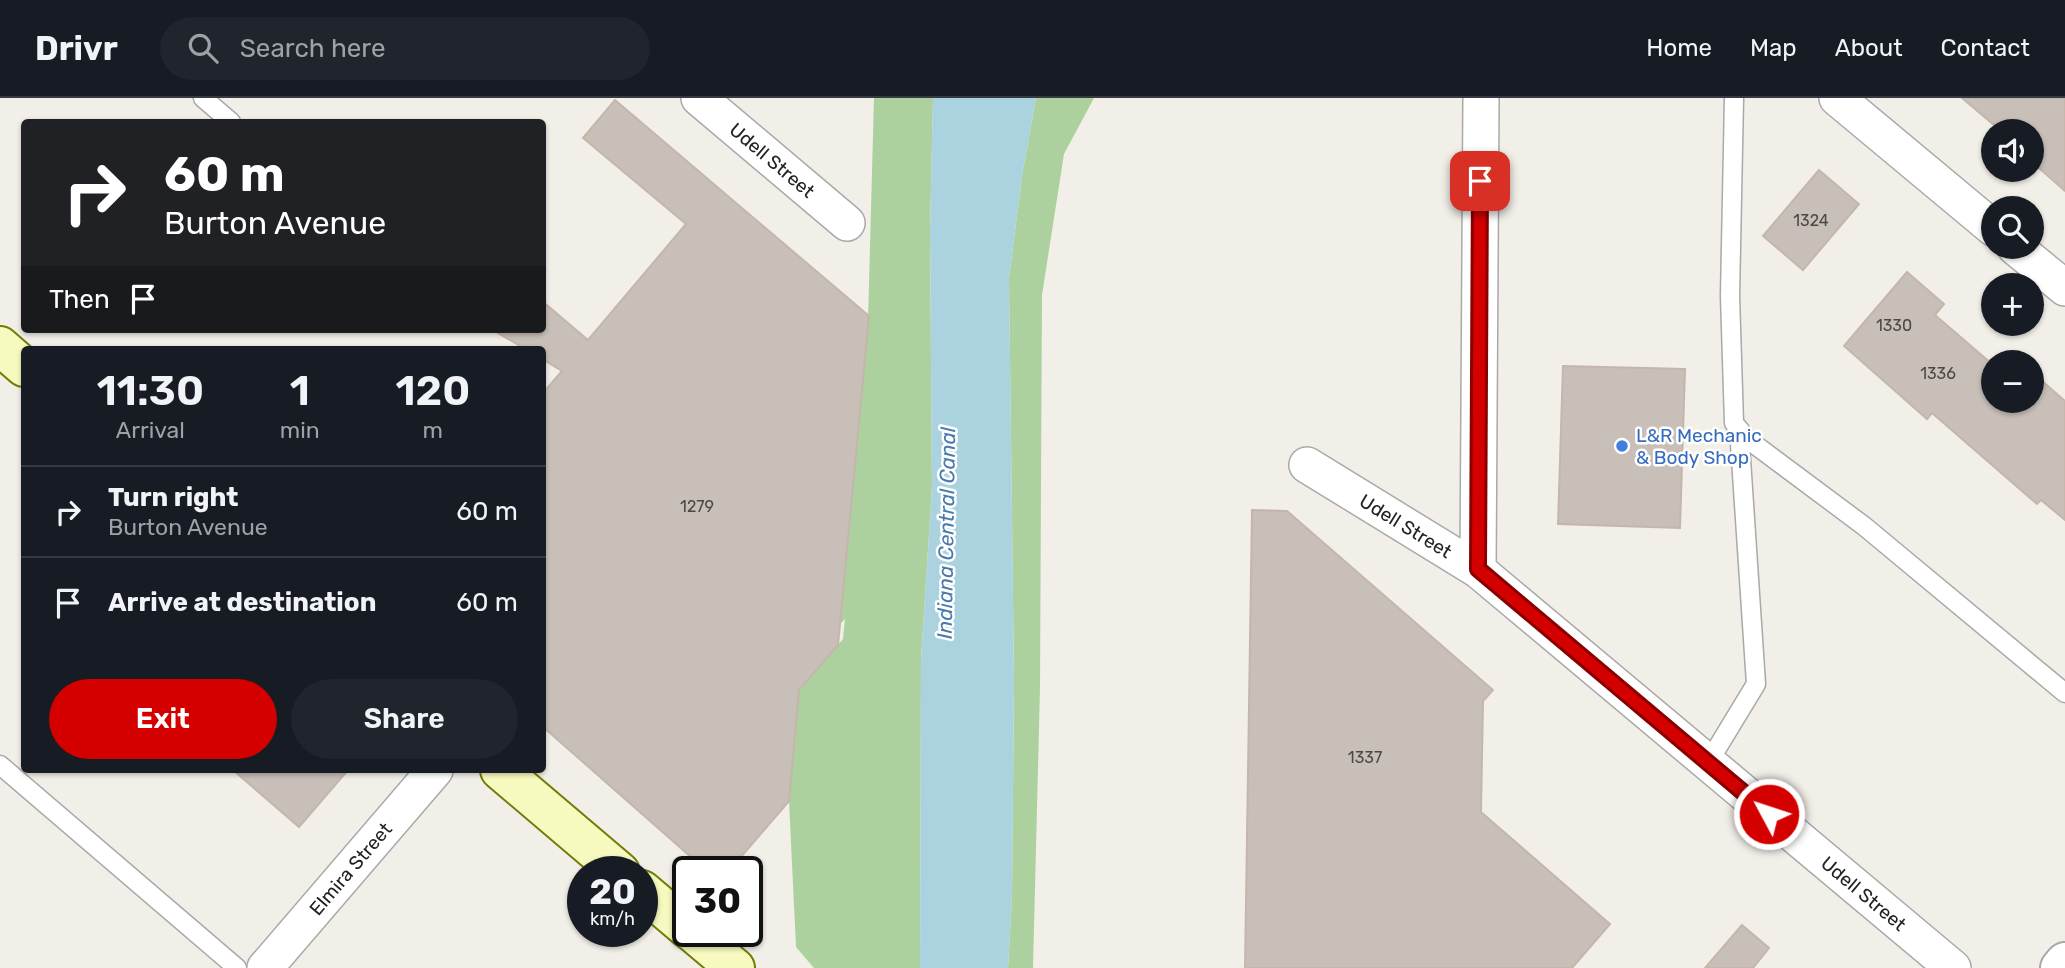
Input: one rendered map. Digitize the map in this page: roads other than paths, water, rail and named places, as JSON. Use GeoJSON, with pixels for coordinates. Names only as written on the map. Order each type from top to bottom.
{"type":"FeatureCollection","features":[{"type":"Feature","properties":{"kind":"main road"},"geometry":{"type":"LineString","coordinates":[[0,346],[21,364]]}},
{"type":"Feature","properties":{"kind":"main road"},"geometry":{"type":"LineString","coordinates":[[504,773],[601,856]]}},
{"type":"Feature","properties":{"kind":"main road"},"geometry":{"type":"LineString","coordinates":[[658,904],[672,916]]}},
{"type":"Feature","properties":{"kind":"main road"},"geometry":{"type":"LineString","coordinates":[[709,947],[734,968]]}},
{"type":"Feature","properties":{"kind":"street","name":"Udell Street"},"geometry":{"type":"LineString","coordinates":[[699,98],[848,223]]}},
{"type":"Feature","properties":{"kind":"street"},"geometry":{"type":"LineString","coordinates":[[1478,569],[1480,98]]}},
{"type":"Feature","properties":{"kind":"street"},"geometry":{"type":"LineString","coordinates":[[1837,98],[1981,218]]}},
{"type":"Feature","properties":{"kind":"street"},"geometry":{"type":"LineString","coordinates":[[2030,259],[2065,288]]}},
{"type":"Feature","properties":{"kind":"street","name":"Udell Street"},"geometry":{"type":"LineString","coordinates":[[1307,465],[1478,569],[1953,968]]}},
{"type":"Feature","properties":{"kind":"street","name":"Elmira Street"},"geometry":{"type":"LineString","coordinates":[[265,968],[432,773]]}},
{"type":"Feature","properties":{"kind":"street"},"geometry":{"type":"LineString","coordinates":[[2060,968],[2065,962]]}},
{"type":"Feature","properties":{"kind":"lane"},"geometry":{"type":"LineString","coordinates":[[203,98],[228,119]]}},
{"type":"Feature","properties":{"kind":"lane"},"geometry":{"type":"LineString","coordinates":[[1734,98],[1730,296],[1734,423],[1746,439],[1864,526],[2065,693]]}},
{"type":"Feature","properties":{"kind":"lane"},"geometry":{"type":"LineString","coordinates":[[1708,763],[1756,684],[1739,429]]}},
{"type":"Feature","properties":{"kind":"lane"},"geometry":{"type":"LineString","coordinates":[[0,765],[237,968]]}},
{"type":"Feature","properties":{"kind":"water","name":"Indiana Central Canal"},"geometry":{"type":"Polygon","coordinates":[[[933,98],[1036,98],[1022,176],[1009,279],[1014,680],[1012,896],[1008,968],[920,968],[921,660],[932,487],[930,231],[933,98]]]}},
{"type":"Feature","properties":{"kind":"place","name":"L&R Mechanic & Body Shop"},"geometry":{"type":"Point","coordinates":[1622,446]}}]}
